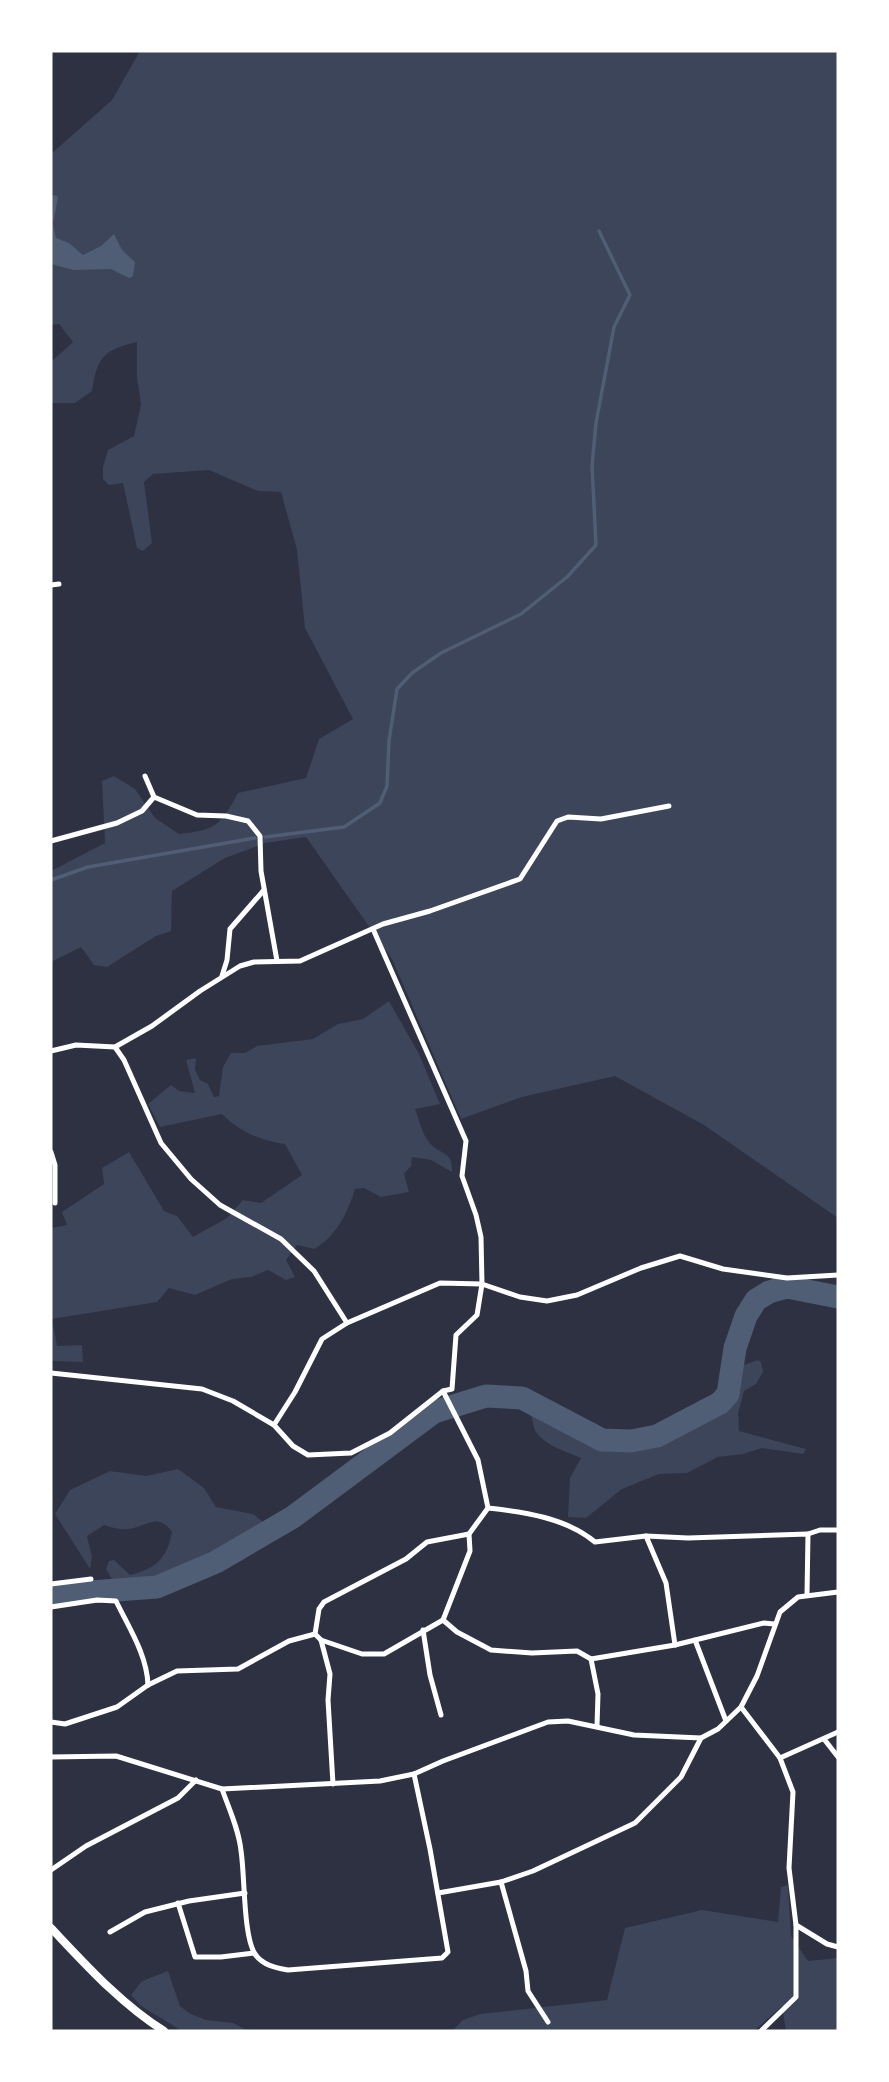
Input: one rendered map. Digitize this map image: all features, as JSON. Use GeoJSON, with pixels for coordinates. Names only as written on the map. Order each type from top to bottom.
{"type":"FeatureCollection","features":[{"type":"Feature","properties":{"kind":"main road"},"geometry":{"type":"LineString","coordinates":[[51,1928],[109,1988],[148,2022],[164,2031]]}},
{"type":"Feature","properties":{"kind":"street"},"geometry":{"type":"LineString","coordinates":[[51,585],[59,584]]}},
{"type":"Feature","properties":{"kind":"street"},"geometry":{"type":"LineString","coordinates":[[145,776],[154,797],[197,815],[226,816],[248,821],[260,836],[264,890],[277,961]]}},
{"type":"Feature","properties":{"kind":"street"},"geometry":{"type":"LineString","coordinates":[[51,841],[117,823],[142,811],[154,797]]}},
{"type":"Feature","properties":{"kind":"street"},"geometry":{"type":"LineString","coordinates":[[51,1051],[76,1045],[115,1047],[152,1026],[222,976],[254,961],[300,961],[373,929],[520,879],[558,821],[568,817],[601,819],[669,806]]}},
{"type":"Feature","properties":{"kind":"street"},"geometry":{"type":"LineString","coordinates":[[222,976],[227,960],[230,929],[264,890]]}},
{"type":"Feature","properties":{"kind":"street"},"geometry":{"type":"LineString","coordinates":[[51,1373],[202,1389],[233,1401],[274,1425],[293,1446],[308,1455],[351,1453],[390,1433],[443,1391],[452,1389],[456,1335],[477,1315],[482,1284],[481,1237],[462,1175],[466,1141],[373,929]]}},
{"type":"Feature","properties":{"kind":"street"},"geometry":{"type":"LineString","coordinates":[[115,1047],[124,1060],[162,1143],[191,1179],[220,1205],[281,1239],[314,1270],[347,1323]]}},
{"type":"Feature","properties":{"kind":"street"},"geometry":{"type":"LineString","coordinates":[[51,1152],[55,1164],[55,1203]]}},
{"type":"Feature","properties":{"kind":"street"},"geometry":{"type":"LineString","coordinates":[[274,1425],[295,1392],[322,1339],[347,1323],[440,1283],[482,1284],[520,1297],[547,1301],[577,1295],[641,1268],[680,1256],[723,1269],[787,1278],[838,1275]]}},
{"type":"Feature","properties":{"kind":"street"},"geometry":{"type":"LineString","coordinates":[[314,1634],[321,1640],[362,1654],[384,1654],[443,1620],[470,1550],[469,1534],[488,1508],[478,1460],[443,1391]]}},
{"type":"Feature","properties":{"kind":"street"},"geometry":{"type":"LineString","coordinates":[[488,1508],[517,1511],[546,1519],[576,1529],[595,1542],[646,1536],[688,1538],[808,1534],[820,1530],[838,1530]]}},
{"type":"Feature","properties":{"kind":"street"},"geometry":{"type":"LineString","coordinates":[[314,1634],[319,1609],[324,1602],[406,1559],[427,1542],[469,1534]]}},
{"type":"Feature","properties":{"kind":"street"},"geometry":{"type":"LineString","coordinates":[[807,1595],[808,1534]]}},
{"type":"Feature","properties":{"kind":"street"},"geometry":{"type":"LineString","coordinates":[[646,1536],[666,1583],[675,1645]]}},
{"type":"Feature","properties":{"kind":"street"},"geometry":{"type":"LineString","coordinates":[[51,1584],[91,1579]]}},
{"type":"Feature","properties":{"kind":"street"},"geometry":{"type":"LineString","coordinates":[[438,1893],[501,1882],[558,1861],[635,1823],[681,1777],[701,1738],[741,1707],[757,1676],[780,1612],[798,1597],[837,1593]]}},
{"type":"Feature","properties":{"kind":"street"},"geometry":{"type":"LineString","coordinates":[[51,1607],[97,1600],[116,1601],[142,1655],[148,1674],[148,1685]]}},
{"type":"Feature","properties":{"kind":"street"},"geometry":{"type":"LineString","coordinates":[[443,1620],[457,1632],[491,1650],[532,1653],[577,1651],[592,1659],[675,1645],[764,1623],[774,1624]]}},
{"type":"Feature","properties":{"kind":"street"},"geometry":{"type":"LineString","coordinates":[[423,1630],[430,1675],[441,1715]]}},
{"type":"Feature","properties":{"kind":"street"},"geometry":{"type":"LineString","coordinates":[[51,1722],[65,1724],[117,1707],[148,1685],[177,1671],[238,1669],[289,1641],[314,1634]]}},
{"type":"Feature","properties":{"kind":"street"},"geometry":{"type":"LineString","coordinates":[[321,1640],[330,1674],[328,1700],[333,1784]]}},
{"type":"Feature","properties":{"kind":"street"},"geometry":{"type":"LineString","coordinates":[[695,1640],[726,1721]]}},
{"type":"Feature","properties":{"kind":"street"},"geometry":{"type":"LineString","coordinates":[[592,1659],[598,1694],[597,1726]]}},
{"type":"Feature","properties":{"kind":"street"},"geometry":{"type":"LineString","coordinates":[[741,1707],[780,1758],[793,1792],[789,1868],[796,1925],[796,1997],[761,2031]]}},
{"type":"Feature","properties":{"kind":"street"},"geometry":{"type":"LineString","coordinates":[[51,1757],[116,1756],[222,1789],[380,1781],[414,1774],[548,1722],[568,1721],[634,1735],[701,1738]]}},
{"type":"Feature","properties":{"kind":"street"},"geometry":{"type":"LineString","coordinates":[[780,1758],[838,1732]]}},
{"type":"Feature","properties":{"kind":"street"},"geometry":{"type":"LineString","coordinates":[[824,1739],[838,1756]]}},
{"type":"Feature","properties":{"kind":"street"},"geometry":{"type":"LineString","coordinates":[[222,1789],[241,1848],[249,1936],[254,1953],[263,1962],[288,1970],[442,1958],[448,1952],[414,1774]]}},
{"type":"Feature","properties":{"kind":"street"},"geometry":{"type":"LineString","coordinates":[[51,1870],[86,1846],[178,1798],[196,1780]]}},
{"type":"Feature","properties":{"kind":"street"},"geometry":{"type":"LineString","coordinates":[[501,1882],[526,1971],[528,1991],[548,2022]]}},
{"type":"Feature","properties":{"kind":"street"},"geometry":{"type":"LineString","coordinates":[[110,1932],[145,1912],[178,1903],[245,1893]]}},
{"type":"Feature","properties":{"kind":"street"},"geometry":{"type":"LineString","coordinates":[[178,1903],[195,1957],[254,1953]]}},
{"type":"Feature","properties":{"kind":"street"},"geometry":{"type":"LineString","coordinates":[[796,1925],[827,1944],[838,1947]]}},
{"type":"Feature","properties":{"kind":"shaded area"},"geometry":{"type":"Polygon","coordinates":[[[140,51],[838,51],[838,1218],[704,1125],[615,1076],[522,1097],[461,1119],[392,959],[306,837],[265,843],[225,858],[172,891],[171,931],[156,936],[107,967],[94,965],[81,947],[51,962],[51,871],[105,843],[102,781],[114,776],[135,789],[155,818],[179,834],[201,831],[221,819],[238,793],[306,778],[319,739],[353,719],[305,628],[297,550],[281,492],[258,491],[209,470],[153,474],[144,482],[152,543],[143,551],[137,548],[123,483],[109,485],[103,479],[108,450],[134,436],[141,405],[137,377],[137,342],[117,348],[104,357],[96,370],[92,391],[75,403],[51,403],[51,362],[73,342],[59,324],[51,325],[51,154],[112,100],[140,51]]]}},
{"type":"Feature","properties":{"kind":"shaded area"},"geometry":{"type":"Polygon","coordinates":[[[51,197],[58,197],[53,224],[56,238],[69,243],[83,255],[101,246],[114,234],[122,250],[135,262],[133,276],[129,278],[111,269],[74,270],[51,264],[51,197]]]}},
{"type":"Feature","properties":{"kind":"shaded area"},"geometry":{"type":"Polygon","coordinates":[[[389,1001],[419,1054],[440,1104],[415,1109],[424,1135],[433,1146],[448,1156],[452,1172],[431,1160],[412,1157],[411,1166],[404,1174],[409,1192],[381,1197],[364,1188],[355,1189],[345,1215],[329,1237],[314,1249],[297,1245],[286,1260],[295,1277],[286,1280],[268,1270],[251,1277],[232,1279],[195,1295],[169,1288],[157,1302],[52,1319],[57,1346],[82,1345],[83,1362],[51,1361],[51,1228],[67,1225],[62,1212],[104,1184],[102,1168],[129,1152],[164,1211],[177,1216],[193,1237],[227,1218],[243,1200],[261,1203],[302,1175],[285,1144],[251,1135],[222,1114],[160,1127],[148,1104],[171,1085],[179,1091],[195,1093],[186,1060],[196,1058],[195,1070],[200,1080],[208,1084],[214,1097],[219,1096],[223,1067],[231,1053],[245,1053],[257,1046],[313,1039],[338,1024],[363,1019],[389,1001]]]}},
{"type":"Feature","properties":{"kind":"shaded area"},"geometry":{"type":"Polygon","coordinates":[[[758,1360],[763,1372],[756,1384],[744,1391],[738,1413],[739,1431],[806,1449],[803,1454],[762,1448],[718,1457],[687,1473],[659,1474],[622,1489],[586,1518],[568,1517],[570,1478],[581,1458],[554,1447],[537,1434],[530,1405],[535,1399],[541,1398],[558,1414],[583,1422],[589,1429],[611,1436],[613,1448],[618,1450],[700,1419],[732,1395],[744,1365],[758,1360]]]}},
{"type":"Feature","properties":{"kind":"shaded area"},"geometry":{"type":"Polygon","coordinates":[[[178,1469],[204,1488],[216,1507],[253,1514],[264,1523],[183,1571],[139,1584],[116,1586],[106,1569],[109,1561],[114,1560],[130,1575],[147,1569],[164,1555],[172,1532],[156,1521],[123,1529],[104,1525],[87,1536],[92,1557],[90,1569],[55,1514],[70,1490],[110,1471],[146,1476],[178,1469]]]}},
{"type":"Feature","properties":{"kind":"shaded area"},"geometry":{"type":"Polygon","coordinates":[[[788,1885],[791,1936],[808,1961],[838,1958],[838,2031],[786,2031],[782,2006],[754,2031],[452,2031],[463,2020],[480,2014],[607,2000],[625,1928],[702,1910],[778,1922],[781,1887],[788,1885]]]}},
{"type":"Feature","properties":{"kind":"shaded area"},"geometry":{"type":"Polygon","coordinates":[[[168,1971],[180,2006],[189,2013],[206,2020],[233,2023],[248,2031],[182,2031],[141,2006],[131,1995],[142,1981],[168,1971]]]}},
{"type":"Feature","properties":{"kind":"waterway"},"geometry":{"type":"LineString","coordinates":[[265,837],[344,827],[380,803],[387,786],[389,741],[397,689],[412,673],[441,653],[521,614],[567,577],[596,545],[592,466],[596,423],[614,327],[630,295],[599,231]]}},
{"type":"Feature","properties":{"kind":"waterway"},"geometry":{"type":"LineString","coordinates":[[51,880],[88,867],[255,838]]}},
{"type":"Feature","properties":{"kind":"waterway"},"geometry":{"type":"LineString","coordinates":[[51,1595],[157,1587],[216,1562],[293,1517],[434,1412],[486,1396],[522,1398],[602,1440],[631,1441],[657,1436],[720,1403],[728,1394],[735,1348],[746,1316],[756,1300],[769,1292],[787,1287],[838,1297]]}}]}
